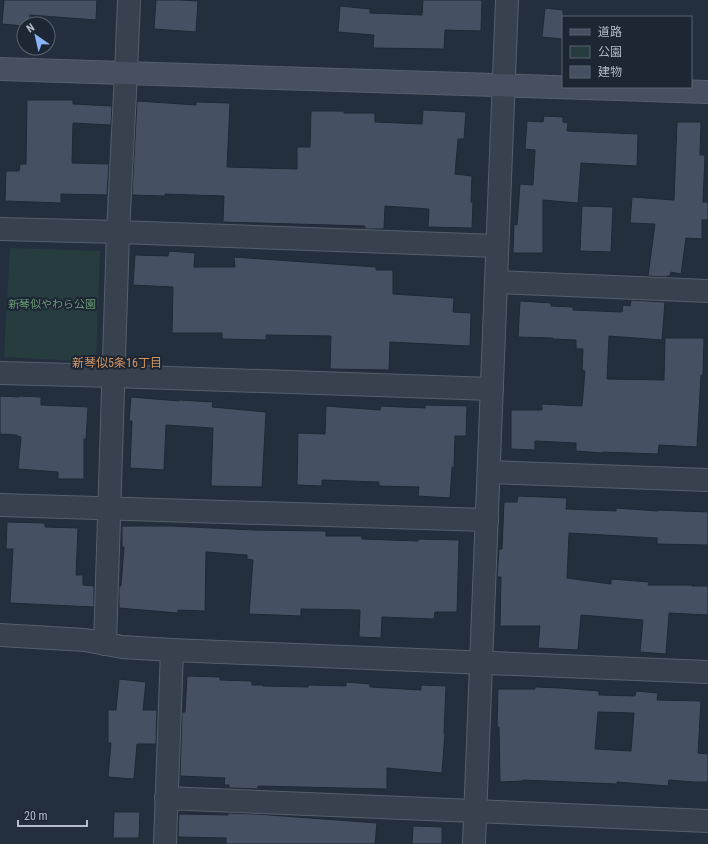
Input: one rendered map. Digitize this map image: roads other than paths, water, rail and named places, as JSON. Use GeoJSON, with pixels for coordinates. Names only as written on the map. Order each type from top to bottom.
{"type":"FeatureCollection","features":[{"type":"Feature","properties":{"kind":"street"},"geometry":{"type":"LineString","coordinates":[[104,644],[118,232],[129,0]]}},
{"type":"Feature","properties":{"kind":"street"},"geometry":{"type":"LineString","coordinates":[[474,844],[507,0]]}},
{"type":"Feature","properties":{"kind":"street"},"geometry":{"type":"LineString","coordinates":[[0,69],[562,87]]}},
{"type":"Feature","properties":{"kind":"street"},"geometry":{"type":"LineString","coordinates":[[591,88],[708,92]]}},
{"type":"Feature","properties":{"kind":"street"},"geometry":{"type":"LineString","coordinates":[[0,229],[497,246]]}},
{"type":"Feature","properties":{"kind":"street"},"geometry":{"type":"LineString","coordinates":[[496,282],[708,291]]}},
{"type":"Feature","properties":{"kind":"street"},"geometry":{"type":"LineString","coordinates":[[0,373],[492,389]]}},
{"type":"Feature","properties":{"kind":"street"},"geometry":{"type":"LineString","coordinates":[[489,472],[708,480]]}},
{"type":"Feature","properties":{"kind":"street"},"geometry":{"type":"LineString","coordinates":[[0,505],[487,520]]}},
{"type":"Feature","properties":{"kind":"street"},"geometry":{"type":"LineString","coordinates":[[0,636],[86,640],[122,648],[708,672]]}},
{"type":"Feature","properties":{"kind":"street"},"geometry":{"type":"LineString","coordinates":[[164,844],[172,650]]}},
{"type":"Feature","properties":{"kind":"street"},"geometry":{"type":"LineString","coordinates":[[166,798],[708,821]]}},
{"type":"Feature","properties":{"kind":"district","name":"新琴似5条16丁目"},"geometry":{"type":"Point","coordinates":[117,363]}},
{"type":"Feature","properties":{"kind":"park label","name":"新琴似やわら公園"},"geometry":{"type":"Point","coordinates":[52,304]}}]}
